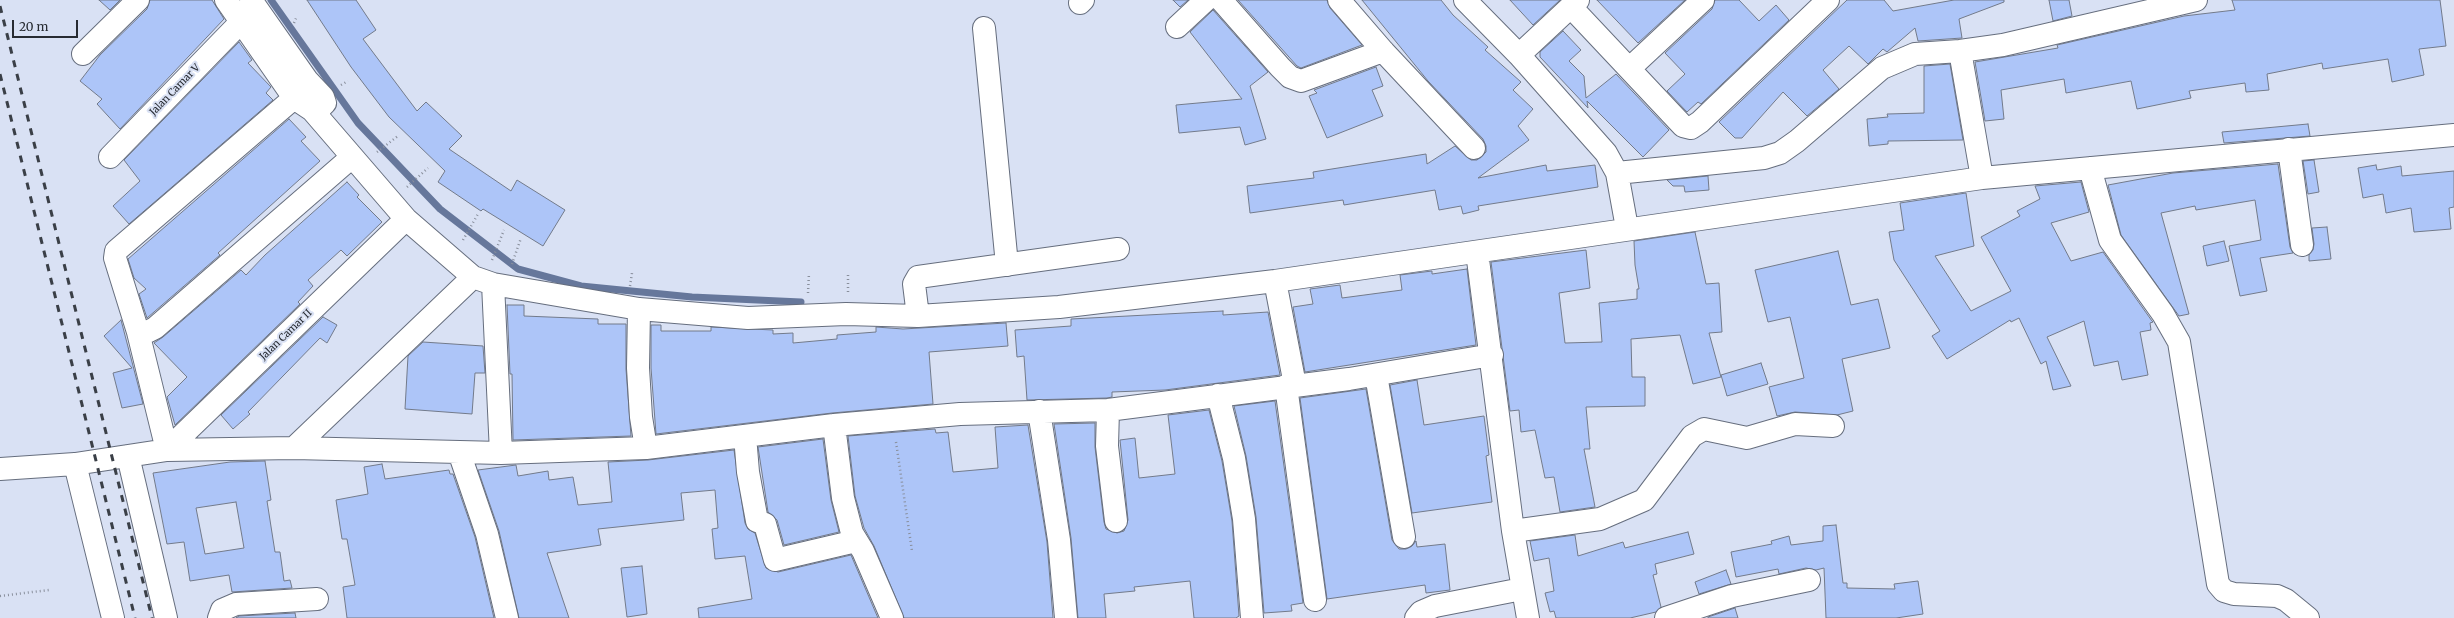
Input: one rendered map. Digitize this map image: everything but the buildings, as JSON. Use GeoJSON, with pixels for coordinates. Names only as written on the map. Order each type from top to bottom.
{"type":"FeatureCollection","features":[{"type":"Feature","properties":{"kind":"street"},"geometry":{"type":"LineString","coordinates":[[83,54],[138,0]]}},
{"type":"Feature","properties":{"kind":"street"},"geometry":{"type":"LineString","coordinates":[[226,0],[240,23],[294,98],[312,110],[406,219],[483,280],[639,309],[748,318],[846,314],[918,316],[1059,307],[1275,281],[1477,252],[1627,228],[1982,178],[2454,135]]}},
{"type":"Feature","properties":{"kind":"street"},"geometry":{"type":"LineString","coordinates":[[250,0],[307,80],[323,97],[325,103],[319,109],[312,110]]}},
{"type":"Feature","properties":{"kind":"street"},"geometry":{"type":"LineString","coordinates":[[1177,27],[1206,0]]}},
{"type":"Feature","properties":{"kind":"street"},"geometry":{"type":"LineString","coordinates":[[1222,0],[1280,67],[1290,77],[1301,81],[1383,51]]}},
{"type":"Feature","properties":{"kind":"street"},"geometry":{"type":"LineString","coordinates":[[1339,0],[1383,51],[1474,148]]}},
{"type":"Feature","properties":{"kind":"street"},"geometry":{"type":"LineString","coordinates":[[1465,0],[1519,55],[1606,154],[1617,173],[1627,228]]}},
{"type":"Feature","properties":{"kind":"street"},"geometry":{"type":"LineString","coordinates":[[1630,68],[1703,0]]}},
{"type":"Feature","properties":{"kind":"street"},"geometry":{"type":"LineString","coordinates":[[1519,55],[1574,4],[1683,126],[1691,128],[1700,122],[1828,0]]}},
{"type":"Feature","properties":{"kind":"street"},"geometry":{"type":"LineString","coordinates":[[1617,173],[1764,158],[1780,153],[1797,142],[1882,68],[1914,54],[1960,51],[2003,45],[2145,6],[2196,0]]}},
{"type":"Feature","properties":{"kind":"street","name":"Jalan Camar V"},"geometry":{"type":"LineString","coordinates":[[110,156],[240,23]]}},
{"type":"Feature","properties":{"kind":"street"},"geometry":{"type":"LineString","coordinates":[[984,28],[1007,265]]}},
{"type":"Feature","properties":{"kind":"street"},"geometry":{"type":"LineString","coordinates":[[1960,51],[1982,178]]}},
{"type":"Feature","properties":{"kind":"street"},"geometry":{"type":"LineString","coordinates":[[167,450],[138,332],[115,258],[116,251],[294,98]]}},
{"type":"Feature","properties":{"kind":"street"},"geometry":{"type":"LineString","coordinates":[[2289,149],[2302,244]]}},
{"type":"Feature","properties":{"kind":"street"},"geometry":{"type":"LineString","coordinates":[[138,332],[145,333],[155,328],[352,157]]}},
{"type":"Feature","properties":{"kind":"street"},"geometry":{"type":"LineString","coordinates":[[2090,168],[2110,240],[2163,314],[2179,342],[2218,584],[2224,591],[2234,594],[2277,596],[2286,600],[2308,618]]}},
{"type":"Feature","properties":{"kind":"street","name":"Jalan Camar II"},"geometry":{"type":"LineString","coordinates":[[167,450],[406,219]]}},
{"type":"Feature","properties":{"kind":"street"},"geometry":{"type":"LineString","coordinates":[[918,316],[914,284],[918,277],[1118,248]]}},
{"type":"Feature","properties":{"kind":"street"},"geometry":{"type":"LineString","coordinates":[[1477,252],[1492,355],[1513,531],[1528,618]]}},
{"type":"Feature","properties":{"kind":"street"},"geometry":{"type":"LineString","coordinates":[[294,448],[483,280]]}},
{"type":"Feature","properties":{"kind":"street"},"geometry":{"type":"LineString","coordinates":[[483,280],[501,453]]}},
{"type":"Feature","properties":{"kind":"street"},"geometry":{"type":"LineString","coordinates":[[1275,281],[1290,386],[1315,600]]}},
{"type":"Feature","properties":{"kind":"street"},"geometry":{"type":"LineString","coordinates":[[639,309],[638,368],[641,416],[646,448]]}},
{"type":"Feature","properties":{"kind":"street"},"geometry":{"type":"LineString","coordinates":[[0,469],[75,464],[167,450],[294,448],[501,453],[646,448],[834,425],[893,420],[1039,411],[1108,410],[1376,375],[1492,355]]}},
{"type":"Feature","properties":{"kind":"street"},"geometry":{"type":"LineString","coordinates":[[1376,375],[1404,537]]}},
{"type":"Feature","properties":{"kind":"street"},"geometry":{"type":"LineString","coordinates":[[1218,395],[1234,458],[1244,519],[1252,618]]}},
{"type":"Feature","properties":{"kind":"street"},"geometry":{"type":"LineString","coordinates":[[1108,410],[1107,446],[1116,521]]}},
{"type":"Feature","properties":{"kind":"street"},"geometry":{"type":"LineString","coordinates":[[1039,411],[1059,540],[1066,618]]}},
{"type":"Feature","properties":{"kind":"street"},"geometry":{"type":"LineString","coordinates":[[1513,531],[1600,519],[1644,500],[1692,436],[1704,429],[1747,438],[1795,424],[1833,426]]}},
{"type":"Feature","properties":{"kind":"street"},"geometry":{"type":"LineString","coordinates":[[834,425],[843,498],[852,533],[863,551],[892,618]]}},
{"type":"Feature","properties":{"kind":"street"},"geometry":{"type":"LineString","coordinates":[[745,436],[748,472],[757,521],[765,524],[775,560],[856,541]]}},
{"type":"Feature","properties":{"kind":"street"},"geometry":{"type":"LineString","coordinates":[[459,452],[487,534],[506,618]]}},
{"type":"Feature","properties":{"kind":"street"},"geometry":{"type":"LineString","coordinates":[[128,456],[166,618]]}},
{"type":"Feature","properties":{"kind":"street"},"geometry":{"type":"LineString","coordinates":[[75,464],[113,618]]}},
{"type":"Feature","properties":{"kind":"street"},"geometry":{"type":"LineString","coordinates":[[1666,618],[1732,596],[1809,580]]}},
{"type":"Feature","properties":{"kind":"street"},"geometry":{"type":"LineString","coordinates":[[1416,618],[1421,612],[1435,606],[1522,589]]}},
{"type":"Feature","properties":{"kind":"street"},"geometry":{"type":"LineString","coordinates":[[219,618],[222,610],[236,604],[317,599]]}},
{"type":"Feature","properties":{"kind":"path"},"geometry":{"type":"LineString","coordinates":[[293,24],[297,16]]}},
{"type":"Feature","properties":{"kind":"path"},"geometry":{"type":"LineString","coordinates":[[341,85],[348,81]]}},
{"type":"Feature","properties":{"kind":"path"},"geometry":{"type":"LineString","coordinates":[[375,154],[398,136]]}},
{"type":"Feature","properties":{"kind":"path"},"geometry":{"type":"LineString","coordinates":[[408,186],[428,168]]}},
{"type":"Feature","properties":{"kind":"path"},"geometry":{"type":"LineString","coordinates":[[464,238],[478,214]]}},
{"type":"Feature","properties":{"kind":"path"},"geometry":{"type":"LineString","coordinates":[[492,260],[504,230]]}},
{"type":"Feature","properties":{"kind":"path"},"geometry":{"type":"LineString","coordinates":[[510,269],[521,238]]}},
{"type":"Feature","properties":{"kind":"path"},"geometry":{"type":"LineString","coordinates":[[632,272],[632,277]]}},
{"type":"Feature","properties":{"kind":"path"},"geometry":{"type":"LineString","coordinates":[[807,297],[810,278],[809,273]]}},
{"type":"Feature","properties":{"kind":"path"},"geometry":{"type":"LineString","coordinates":[[847,295],[849,280],[848,274]]}},
{"type":"Feature","properties":{"kind":"path"},"geometry":{"type":"LineString","coordinates":[[893,420],[912,551]]}},
{"type":"Feature","properties":{"kind":"path"},"geometry":{"type":"LineString","coordinates":[[0,596],[49,590]]}},
{"type":"Feature","properties":{"kind":"waterway"},"geometry":{"type":"LineString","coordinates":[[271,0],[358,123],[440,209],[518,269],[581,286],[692,297],[801,302]]}},
{"type":"Feature","properties":{"kind":"railway"},"geometry":{"type":"LineString","coordinates":[[0,6],[152,618]]}},
{"type":"Feature","properties":{"kind":"railway"},"geometry":{"type":"LineString","coordinates":[[0,74],[135,618]]}}]}
